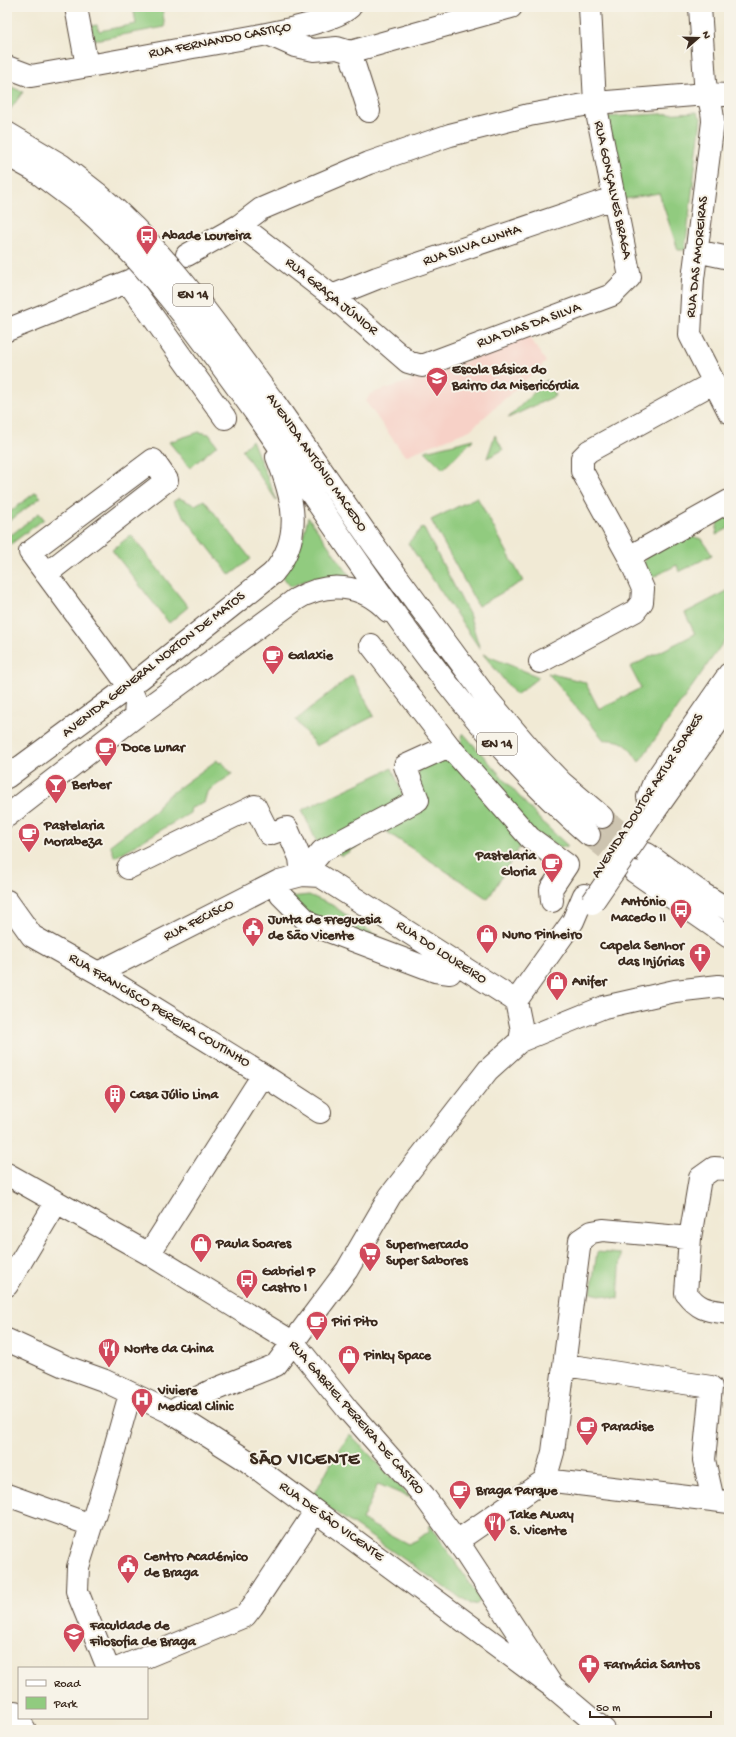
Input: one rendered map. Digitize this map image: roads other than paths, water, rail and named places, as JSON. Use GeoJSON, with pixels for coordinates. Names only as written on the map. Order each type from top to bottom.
{"type":"FeatureCollection","features":[{"type":"Feature","properties":{"kind":"main road"},"geometry":{"type":"LineString","coordinates":[[76,7],[87,66]]}},
{"type":"Feature","properties":{"kind":"main road","name":"RUA FERNANDO CASTIÇO"},"geometry":{"type":"LineString","coordinates":[[7,67],[31,76],[268,34],[329,19],[344,13],[350,7]]}},
{"type":"Feature","properties":{"kind":"main road","name":"RUA GONÇALVES BRAGA"},"geometry":{"type":"LineString","coordinates":[[590,7],[595,103],[630,277]]}},
{"type":"Feature","properties":{"kind":"main road","name":"RUA DAS AMOREIRAS"},"geometry":{"type":"LineString","coordinates":[[700,7],[706,94],[713,108],[713,122],[696,251],[690,335],[729,412]]}},
{"type":"Feature","properties":{"kind":"main road"},"geometry":{"type":"LineString","coordinates":[[268,34],[295,46],[308,49],[314,50],[337,48],[350,52],[498,9]]}},
{"type":"Feature","properties":{"kind":"main road"},"geometry":{"type":"LineString","coordinates":[[350,52],[369,111]]}},
{"type":"Feature","properties":{"kind":"main road"},"geometry":{"type":"LineString","coordinates":[[187,255],[240,225],[261,209],[369,163],[450,135],[529,116],[595,103],[706,94],[729,95]]}},
{"type":"Feature","properties":{"kind":"main road","name":"AVENIDA ANTÓNIO MACEDO"},"geometry":{"type":"LineString","coordinates":[[7,133],[61,165],[92,201]]}},
{"type":"Feature","properties":{"kind":"main road","name":"AVENIDA ANTÓNIO MACEDO"},"geometry":{"type":"LineString","coordinates":[[7,155],[92,201],[136,229],[180,279],[417,643],[484,728],[531,782],[589,835]]}},
{"type":"Feature","properties":{"kind":"main road","name":"RUA SILVA CUNHA"},"geometry":{"type":"LineString","coordinates":[[332,296],[377,278],[613,198]]}},
{"type":"Feature","properties":{"kind":"main road","name":"RUA GRAÇA JÚNIOR"},"geometry":{"type":"LineString","coordinates":[[240,225],[332,296],[408,362],[422,366]]}},
{"type":"Feature","properties":{"kind":"main road"},"geometry":{"type":"LineString","coordinates":[[696,251],[729,258]]}},
{"type":"Feature","properties":{"kind":"main road","name":"RUA DIAS DA SILVA"},"geometry":{"type":"LineString","coordinates":[[422,366],[612,295],[630,277]]}},
{"type":"Feature","properties":{"kind":"main road"},"geometry":{"type":"LineString","coordinates":[[7,330],[131,281],[225,418]]}},
{"type":"Feature","properties":{"kind":"main road"},"geometry":{"type":"LineString","coordinates":[[540,662],[635,611],[642,602],[643,589],[629,557],[582,471],[582,458],[589,451],[713,383]]}},
{"type":"Feature","properties":{"kind":"main road","name":"AVENIDA ANTÓNIO MACEDO"},"geometry":{"type":"LineString","coordinates":[[268,412],[374,545],[489,701],[535,755],[562,783],[602,818]]}},
{"type":"Feature","properties":{"kind":"main road","name":"AVENIDA GENERAL NORTON DE MATOS"},"geometry":{"type":"LineString","coordinates":[[7,777],[129,686],[273,573],[282,563],[289,549],[294,514],[268,412]]}},
{"type":"Feature","properties":{"kind":"main road"},"geometry":{"type":"LineString","coordinates":[[46,574],[167,480],[153,460],[30,552],[46,574],[129,686],[136,702],[135,717]]}},
{"type":"Feature","properties":{"kind":"main road"},"geometry":{"type":"LineString","coordinates":[[629,557],[729,501]]}},
{"type":"Feature","properties":{"kind":"main road","name":"AVENIDA GENERAL NORTON DE MATOS"},"geometry":{"type":"LineString","coordinates":[[7,816],[135,717],[308,592],[321,588],[336,587],[354,590],[368,596],[384,608],[417,643]]}},
{"type":"Feature","properties":{"kind":"main road"},"geometry":{"type":"LineString","coordinates":[[371,645],[449,746],[530,838],[566,865],[551,889],[552,901]]}},
{"type":"Feature","properties":{"kind":"main road","name":"AVENIDA DOUTOR ARTUR SOARES"},"geometry":{"type":"LineString","coordinates":[[653,801],[654,782],[729,674]]}},
{"type":"Feature","properties":{"kind":"main road","name":"AVENIDA DOUTOR ARTUR SOARES"},"geometry":{"type":"LineString","coordinates":[[516,1001],[573,921],[653,801],[729,706]]}},
{"type":"Feature","properties":{"kind":"main road"},"geometry":{"type":"LineString","coordinates":[[302,875],[322,851],[418,800],[405,766],[449,746]]}},
{"type":"Feature","properties":{"kind":"main road"},"geometry":{"type":"LineString","coordinates":[[34,757],[54,780]]}},
{"type":"Feature","properties":{"kind":"main road"},"geometry":{"type":"LineString","coordinates":[[128,868],[255,806],[269,834],[287,828],[300,858],[302,875]]}},
{"type":"Feature","properties":{"kind":"main road"},"geometry":{"type":"LineString","coordinates":[[647,854],[729,910]]}},
{"type":"Feature","properties":{"kind":"main road"},"geometry":{"type":"LineString","coordinates":[[635,872],[729,937]]}},
{"type":"Feature","properties":{"kind":"main road","name":"RUA FECISCO"},"geometry":{"type":"LineString","coordinates":[[98,973],[279,881],[302,875]]}},
{"type":"Feature","properties":{"kind":"main road","name":"RUA DO LOUREIRO"},"geometry":{"type":"LineString","coordinates":[[302,875],[320,876],[516,1001]]}},
{"type":"Feature","properties":{"kind":"main road"},"geometry":{"type":"LineString","coordinates":[[281,895],[310,924],[435,971],[450,973]]}},
{"type":"Feature","properties":{"kind":"main road","name":"RUA FRANCISCO PEREIRA COUTINHO"},"geometry":{"type":"LineString","coordinates":[[7,901],[32,936],[98,973],[320,1112]]}},
{"type":"Feature","properties":{"kind":"main road"},"geometry":{"type":"LineString","coordinates":[[172,1413],[178,1408],[211,1391],[276,1366],[347,1270],[390,1196],[488,1070],[520,1041],[604,1007],[675,991],[719,986],[729,988]]}},
{"type":"Feature","properties":{"kind":"main road"},"geometry":{"type":"LineString","coordinates":[[516,1001],[522,1030],[520,1041]]}},
{"type":"Feature","properties":{"kind":"main road"},"geometry":{"type":"LineString","coordinates":[[149,1254],[263,1075]]}},
{"type":"Feature","properties":{"kind":"main road"},"geometry":{"type":"LineString","coordinates":[[729,1169],[714,1168],[700,1178],[690,1238],[686,1293],[695,1305],[705,1309],[729,1313]]}},
{"type":"Feature","properties":{"kind":"main road","name":"RUA GABRIEL PEREIRA DE CASTRO"},"geometry":{"type":"LineString","coordinates":[[7,1174],[56,1203],[79,1214],[149,1254],[294,1343],[348,1410],[424,1496],[457,1541],[553,1687]]}},
{"type":"Feature","properties":{"kind":"main road"},"geometry":{"type":"LineString","coordinates":[[7,1285],[56,1203]]}},
{"type":"Feature","properties":{"kind":"main road"},"geometry":{"type":"LineString","coordinates":[[457,1541],[545,1480],[554,1452],[580,1240],[592,1232],[603,1230],[690,1238]]}},
{"type":"Feature","properties":{"kind":"main road","name":"RUA DE SÃO VICENTE"},"geometry":{"type":"LineString","coordinates":[[7,1340],[64,1366],[103,1380],[172,1413],[246,1460],[553,1687]]}},
{"type":"Feature","properties":{"kind":"main road"},"geometry":{"type":"LineString","coordinates":[[545,1480],[721,1501],[704,1460],[711,1387],[565,1365]]}},
{"type":"Feature","properties":{"kind":"main road"},"geometry":{"type":"LineString","coordinates":[[108,1667],[77,1591],[78,1567],[108,1472],[130,1394]]}},
{"type":"Feature","properties":{"kind":"main road"},"geometry":{"type":"LineString","coordinates":[[7,1495],[91,1525]]}},
{"type":"Feature","properties":{"kind":"main road"},"geometry":{"type":"LineString","coordinates":[[121,1667],[245,1616],[315,1512]]}},
{"type":"Feature","properties":{"kind":"main road"},"geometry":{"type":"LineString","coordinates":[[471,1626],[504,1611]]}},
{"type":"Feature","properties":{"kind":"main road"},"geometry":{"type":"LineString","coordinates":[[553,1687],[604,1730]]}},
{"type":"Feature","properties":{"kind":"tunnel"},"geometry":{"type":"LineString","coordinates":[[602,817],[647,854]]}},
{"type":"Feature","properties":{"kind":"tunnel"},"geometry":{"type":"LineString","coordinates":[[589,835],[635,872]]}},
{"type":"Feature","properties":{"kind":"place","name":"Abade Loureira"},"geometry":{"type":"Point","coordinates":[147,256]}},
{"type":"Feature","properties":{"kind":"place","name":"Escola Básica do Bairro da Misericórdia"},"geometry":{"type":"Point","coordinates":[437,398]}},
{"type":"Feature","properties":{"kind":"place","name":"Galaxie"},"geometry":{"type":"Point","coordinates":[273,676]}},
{"type":"Feature","properties":{"kind":"place","name":"Doce Lunar"},"geometry":{"type":"Point","coordinates":[106,768]}},
{"type":"Feature","properties":{"kind":"place","name":"Berber"},"geometry":{"type":"Point","coordinates":[56,804]}},
{"type":"Feature","properties":{"kind":"place","name":"Pastelaria Morabeza"},"geometry":{"type":"Point","coordinates":[29,854]}},
{"type":"Feature","properties":{"kind":"place","name":"Pastelaria Gloria"},"geometry":{"type":"Point","coordinates":[552,884]}},
{"type":"Feature","properties":{"kind":"place","name":"António Macedo II"},"geometry":{"type":"Point","coordinates":[681,930]}},
{"type":"Feature","properties":{"kind":"place","name":"Junta de Freguesia de São Vicente"},"geometry":{"type":"Point","coordinates":[253,948]}},
{"type":"Feature","properties":{"kind":"place","name":"Nuno Pinheiro"},"geometry":{"type":"Point","coordinates":[487,954]}},
{"type":"Feature","properties":{"kind":"place","name":"Capela Senhor das Injúrias"},"geometry":{"type":"Point","coordinates":[700,974]}},
{"type":"Feature","properties":{"kind":"place","name":"Anifer"},"geometry":{"type":"Point","coordinates":[557,1002]}},
{"type":"Feature","properties":{"kind":"place","name":"Casa Júlio Lima"},"geometry":{"type":"Point","coordinates":[115,1114]}},
{"type":"Feature","properties":{"kind":"place","name":"Paula Soares"},"geometry":{"type":"Point","coordinates":[201,1264]}},
{"type":"Feature","properties":{"kind":"place","name":"Supermercado Super Sabores"},"geometry":{"type":"Point","coordinates":[370,1272]}},
{"type":"Feature","properties":{"kind":"place","name":"Gabriel P Castro I"},"geometry":{"type":"Point","coordinates":[247,1300]}},
{"type":"Feature","properties":{"kind":"place","name":"Piri Pito"},"geometry":{"type":"Point","coordinates":[317,1342]}},
{"type":"Feature","properties":{"kind":"place","name":"Norte da China"},"geometry":{"type":"Point","coordinates":[109,1368]}},
{"type":"Feature","properties":{"kind":"place","name":"Pinky Space"},"geometry":{"type":"Point","coordinates":[349,1376]}},
{"type":"Feature","properties":{"kind":"place","name":"Viviere Medical Clinic"},"geometry":{"type":"Point","coordinates":[142,1418]}},
{"type":"Feature","properties":{"kind":"place","name":"Paradise"},"geometry":{"type":"Point","coordinates":[587,1446]}},
{"type":"Feature","properties":{"kind":"place","name":"Braga Parque"},"geometry":{"type":"Point","coordinates":[460,1510]}},
{"type":"Feature","properties":{"kind":"place","name":"Take Away S. Vicente"},"geometry":{"type":"Point","coordinates":[495,1542]}},
{"type":"Feature","properties":{"kind":"place","name":"Centro Académico de Braga"},"geometry":{"type":"Point","coordinates":[128,1584]}},
{"type":"Feature","properties":{"kind":"place","name":"Faculdade de Filosofia de Braga"},"geometry":{"type":"Point","coordinates":[74,1654]}},
{"type":"Feature","properties":{"kind":"place","name":"Farmácia Santos"},"geometry":{"type":"Point","coordinates":[589,1684]}},
{"type":"Feature","properties":{"kind":"district","name":"SÃO VICENTE"},"geometry":{"type":"Point","coordinates":[305,1460]}}]}
